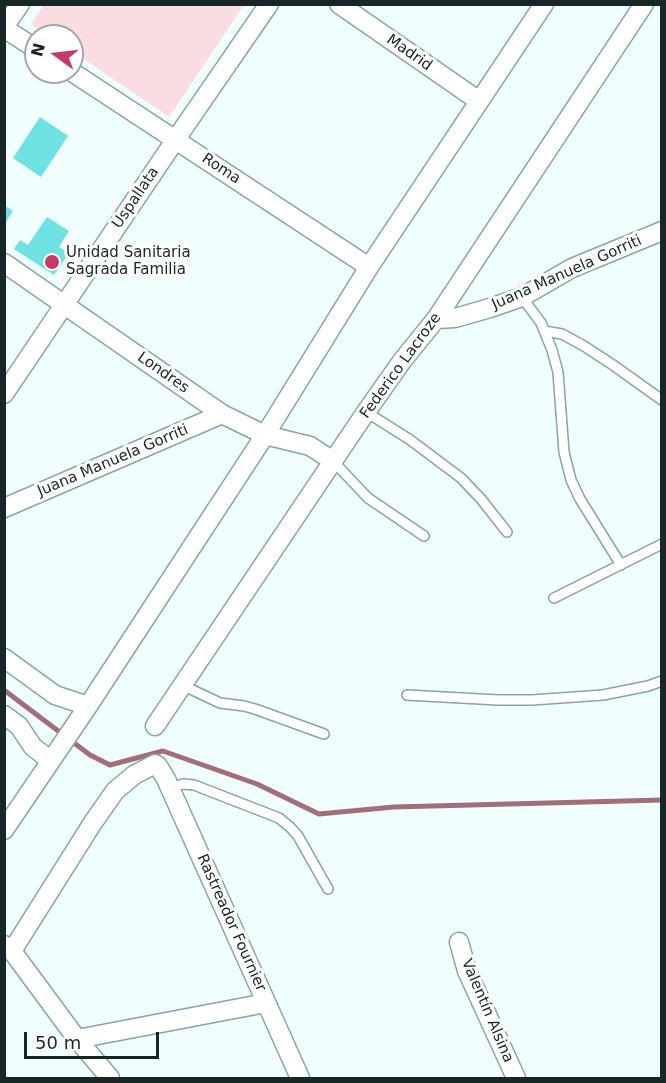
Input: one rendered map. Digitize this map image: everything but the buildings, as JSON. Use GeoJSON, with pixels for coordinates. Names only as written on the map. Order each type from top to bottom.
{"type":"FeatureCollection","features":[{"type":"Feature","properties":{"kind":"street"},"geometry":{"type":"LineString","coordinates":[[20,4],[4,28],[24,40]]}},
{"type":"Feature","properties":{"kind":"street","name":"Uspallata"},"geometry":{"type":"LineString","coordinates":[[4,393],[269,4]]}},
{"type":"Feature","properties":{"kind":"street","name":"Madrid"},"geometry":{"type":"LineString","coordinates":[[339,4],[479,101]]}},
{"type":"Feature","properties":{"kind":"street"},"geometry":{"type":"LineString","coordinates":[[4,830],[86,709],[264,435],[369,267],[544,4]]}},
{"type":"Feature","properties":{"kind":"street","name":"Federico Lacroze"},"geometry":{"type":"LineString","coordinates":[[155,726],[366,412],[402,361],[436,319],[644,4]]}},
{"type":"Feature","properties":{"kind":"street","name":"Roma"},"geometry":{"type":"LineString","coordinates":[[84,80],[369,267]]}},
{"type":"Feature","properties":{"kind":"street","name":"Juana Manuela Gorriti"},"geometry":{"type":"LineString","coordinates":[[436,319],[455,318],[522,297],[572,268],[661,231]]}},
{"type":"Feature","properties":{"kind":"street","name":"Londres"},"geometry":{"type":"LineString","coordinates":[[4,263],[222,414],[264,435],[310,446],[333,461]]}},
{"type":"Feature","properties":{"kind":"street","name":"Juana Manuela Gorriti"},"geometry":{"type":"LineString","coordinates":[[4,508],[222,414]]}},
{"type":"Feature","properties":{"kind":"street"},"geometry":{"type":"LineString","coordinates":[[4,658],[55,695],[86,709]]}},
{"type":"Feature","properties":{"kind":"street"},"geometry":{"type":"LineString","coordinates":[[4,715],[19,726],[33,747],[50,760]]}},
{"type":"Feature","properties":{"kind":"street"},"geometry":{"type":"LineString","coordinates":[[110,1078],[76,1039],[8,948],[115,791],[156,775]]}},
{"type":"Feature","properties":{"kind":"street","name":"Rastreador Fournier"},"geometry":{"type":"LineString","coordinates":[[156,775],[267,1003],[300,1078]]}},
{"type":"Feature","properties":{"kind":"street","name":"Valentín Alsina"},"geometry":{"type":"LineString","coordinates":[[459,942],[467,971],[516,1078]]}},
{"type":"Feature","properties":{"kind":"street"},"geometry":{"type":"LineString","coordinates":[[76,1039],[267,1003]]}},
{"type":"Feature","properties":{"kind":"lane"},"geometry":{"type":"LineString","coordinates":[[522,297],[541,323],[558,372],[564,452],[571,480],[621,566]]}},
{"type":"Feature","properties":{"kind":"lane"},"geometry":{"type":"LineString","coordinates":[[544,331],[562,334],[584,346],[662,400]]}},
{"type":"Feature","properties":{"kind":"lane"},"geometry":{"type":"LineString","coordinates":[[366,412],[409,439],[461,478],[507,532]]}},
{"type":"Feature","properties":{"kind":"lane"},"geometry":{"type":"LineString","coordinates":[[333,461],[368,498],[424,536]]}},
{"type":"Feature","properties":{"kind":"lane"},"geometry":{"type":"LineString","coordinates":[[554,598],[662,544]]}},
{"type":"Feature","properties":{"kind":"lane"},"geometry":{"type":"LineString","coordinates":[[408,695],[532,700],[603,695],[662,681]]}},
{"type":"Feature","properties":{"kind":"lane"},"geometry":{"type":"LineString","coordinates":[[182,685],[220,703],[255,709],[324,734]]}},
{"type":"Feature","properties":{"kind":"lane"},"geometry":{"type":"LineString","coordinates":[[156,775],[183,784],[194,785],[279,818],[298,836],[328,890]]}},
{"type":"Feature","properties":{"kind":"shaded area"},"geometry":{"type":"Polygon","coordinates":[[[44,4],[244,4],[169,117],[84,59],[84,24],[31,24],[44,4]]]}},
{"type":"Feature","properties":{"kind":"waterway"},"geometry":{"type":"LineString","coordinates":[[4,690],[90,755],[110,765],[163,751],[257,784],[319,814],[394,807],[662,800]]}},
{"type":"Feature","properties":{"kind":"place","name":"Unidad Sanitaria Sagrada Familia"},"geometry":{"type":"Point","coordinates":[52,262]}}]}
